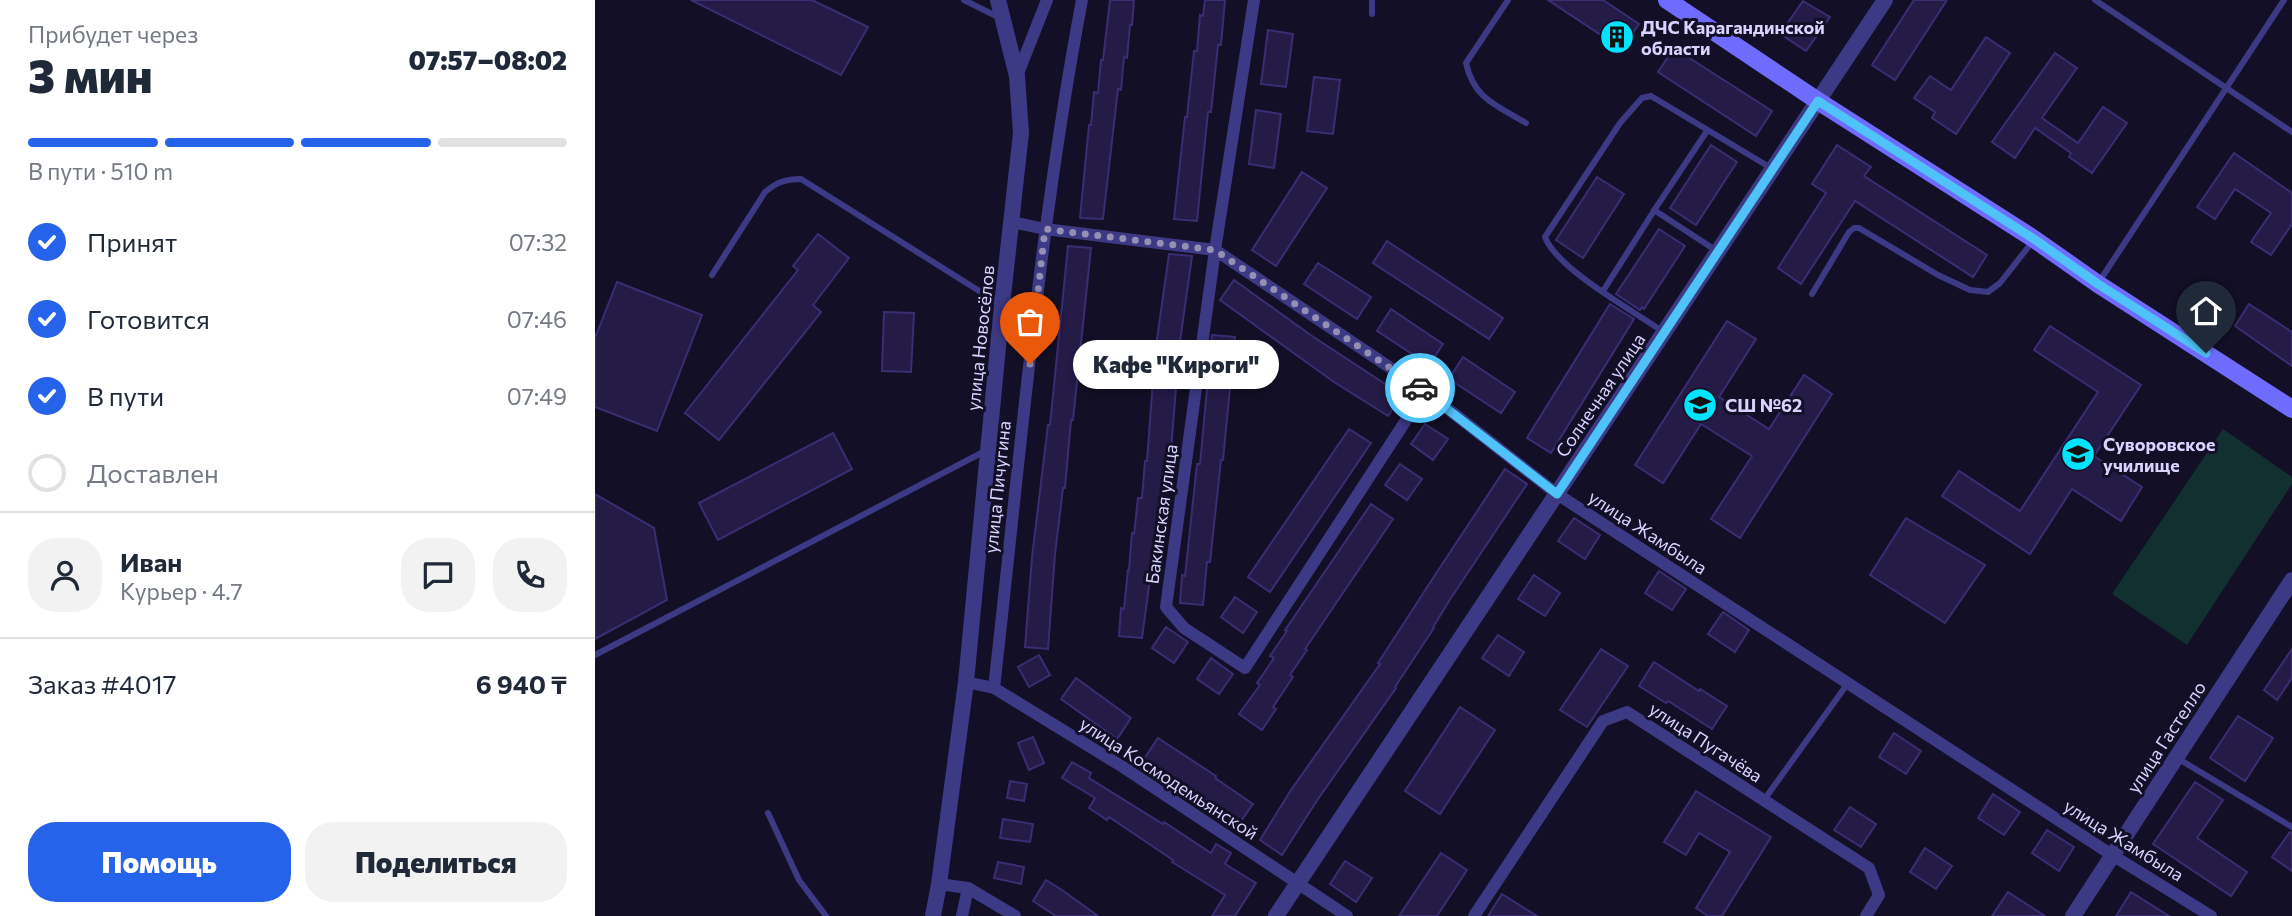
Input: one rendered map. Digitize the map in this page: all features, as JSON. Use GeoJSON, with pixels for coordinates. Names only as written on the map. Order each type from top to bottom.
{"type":"FeatureCollection","features":[{"type":"Feature","properties":{"kind":"main road"},"geometry":{"type":"LineString","coordinates":[[1668,0],[1818,101],[2292,409]]}},
{"type":"Feature","properties":{"kind":"street","name":"улица Новосёлов"},"geometry":{"type":"LineString","coordinates":[[966,682],[1021,133],[1017,76],[998,0]]}},
{"type":"Feature","properties":{"kind":"street"},"geometry":{"type":"LineString","coordinates":[[1017,76],[1047,0]]}},
{"type":"Feature","properties":{"kind":"street","name":"улица Пичугина"},"geometry":{"type":"LineString","coordinates":[[994,688],[1045,229],[1067,78],[1082,0]]}},
{"type":"Feature","properties":{"kind":"street","name":"Бакинская улица"},"geometry":{"type":"LineString","coordinates":[[1254,0],[1215,250],[1166,607],[1184,628],[1245,668],[1425,391]]}},
{"type":"Feature","properties":{"kind":"street","name":"Солнечная улица"},"geometry":{"type":"LineString","coordinates":[[1276,916],[1885,0]]}},
{"type":"Feature","properties":{"kind":"street","name":"улица Жамбыла"},"geometry":{"type":"LineString","coordinates":[[1012,222],[1045,229],[1215,250],[1425,391],[1557,494],[2112,855],[2211,916]]}},
{"type":"Feature","properties":{"kind":"street","name":"улица Гастелло"},"geometry":{"type":"LineString","coordinates":[[2073,916],[2292,581]]}},
{"type":"Feature","properties":{"kind":"street"},"geometry":{"type":"LineString","coordinates":[[933,916],[966,682]]}},
{"type":"Feature","properties":{"kind":"street","name":"улица Космодемьянской"},"geometry":{"type":"LineString","coordinates":[[966,682],[994,688],[1123,767],[1347,916]]}},
{"type":"Feature","properties":{"kind":"street","name":"улица Пугачёва"},"geometry":{"type":"LineString","coordinates":[[1474,916],[1603,721],[1627,712],[1869,868],[1879,895],[1866,916]]}},
{"type":"Feature","properties":{"kind":"street"},"geometry":{"type":"LineString","coordinates":[[939,884],[968,888],[1015,916]]}},
{"type":"Feature","properties":{"kind":"street"},"geometry":{"type":"LineString","coordinates":[[963,916],[968,888]]}},
{"type":"Feature","properties":{"kind":"lane"},"geometry":{"type":"LineString","coordinates":[[964,0],[1005,20]]}},
{"type":"Feature","properties":{"kind":"lane"},"geometry":{"type":"LineString","coordinates":[[1372,0],[1372,14]]}},
{"type":"Feature","properties":{"kind":"lane"},"geometry":{"type":"LineString","coordinates":[[1509,0],[1466,63],[1474,88],[1486,99],[1526,123]]}},
{"type":"Feature","properties":{"kind":"lane"},"geometry":{"type":"LineString","coordinates":[[2095,0],[2292,132]]}},
{"type":"Feature","properties":{"kind":"lane"},"geometry":{"type":"LineString","coordinates":[[2098,284],[2284,0]]}},
{"type":"Feature","properties":{"kind":"lane"},"geometry":{"type":"LineString","coordinates":[[1665,332],[1570,269],[1549,249],[1545,237],[1620,123],[1641,98],[1651,96],[1773,169]]}},
{"type":"Feature","properties":{"kind":"lane"},"geometry":{"type":"LineString","coordinates":[[1603,291],[1707,131]]}},
{"type":"Feature","properties":{"kind":"lane"},"geometry":{"type":"LineString","coordinates":[[712,275],[765,192],[776,183],[787,179],[801,179],[1002,305]]}},
{"type":"Feature","properties":{"kind":"lane"},"geometry":{"type":"LineString","coordinates":[[1654,210],[1718,252]]}},
{"type":"Feature","properties":{"kind":"lane"},"geometry":{"type":"LineString","coordinates":[[1812,294],[1854,228],[1859,228],[1938,275],[1970,290],[1988,292],[2000,283],[2034,239]]}},
{"type":"Feature","properties":{"kind":"lane"},"geometry":{"type":"LineString","coordinates":[[595,655],[989,449]]}},
{"type":"Feature","properties":{"kind":"lane"},"geometry":{"type":"LineString","coordinates":[[1764,800],[1848,683]]}},
{"type":"Feature","properties":{"kind":"lane"},"geometry":{"type":"LineString","coordinates":[[2176,757],[2292,827]]}},
{"type":"Feature","properties":{"kind":"lane"},"geometry":{"type":"LineString","coordinates":[[768,813],[799,880],[826,916]]}},
{"type":"Feature","properties":{"kind":"green space"},"geometry":{"type":"Polygon","coordinates":[[[2223,429],[2292,477],[2292,484],[2187,645],[2112,594],[2223,429]]]}},
{"type":"Feature","properties":{"kind":"building"},"geometry":{"type":"Polygon","coordinates":[[[691,0],[812,0],[868,27],[841,75],[691,0]]]}},
{"type":"Feature","properties":{"kind":"building"},"geometry":{"type":"Polygon","coordinates":[[[1110,0],[1134,0],[1132,25],[1127,58],[1124,57],[1121,90],[1118,89],[1103,219],[1080,218],[1089,125],[1094,92],[1098,93],[1110,0]]]}},
{"type":"Feature","properties":{"kind":"building"},"geometry":{"type":"Polygon","coordinates":[[[1205,0],[1225,0],[1211,112],[1208,112],[1197,221],[1174,219],[1194,51],[1197,51],[1200,15],[1203,16],[1205,0]]]}},
{"type":"Feature","properties":{"kind":"building","name":"ДЧС Карагандинской области"},"geometry":{"type":"Polygon","coordinates":[[[1548,0],[1603,0],[1639,24],[1622,49],[1548,0]]]}},
{"type":"Feature","properties":{"kind":"building"},"geometry":{"type":"Polygon","coordinates":[[[1914,0],[1947,0],[1895,80],[1872,65],[1914,0]]]}},
{"type":"Feature","properties":{"kind":"building"},"geometry":{"type":"Polygon","coordinates":[[[1803,1],[1830,17],[1806,51],[1780,34],[1803,1]]]}},
{"type":"Feature","properties":{"kind":"building"},"geometry":{"type":"Polygon","coordinates":[[[1268,30],[1293,34],[1286,87],[1261,84],[1268,30]]]}},
{"type":"Feature","properties":{"kind":"building"},"geometry":{"type":"Polygon","coordinates":[[[1986,37],[2010,53],[1956,134],[1932,118],[1935,112],[1914,98],[1930,76],[1951,90],[1986,37]]]}},
{"type":"Feature","properties":{"kind":"building"},"geometry":{"type":"Polygon","coordinates":[[[1674,48],[1772,111],[1756,136],[1658,72],[1674,48]]]}},
{"type":"Feature","properties":{"kind":"building"},"geometry":{"type":"Polygon","coordinates":[[[2055,53],[2077,68],[2042,118],[2078,143],[2103,107],[2127,123],[2092,173],[2069,157],[2071,153],[2035,128],[2015,158],[1992,142],[2055,53]]]}},
{"type":"Feature","properties":{"kind":"building"},"geometry":{"type":"Polygon","coordinates":[[[1314,77],[1340,80],[1333,134],[1307,131],[1314,77]]]}},
{"type":"Feature","properties":{"kind":"building"},"geometry":{"type":"Polygon","coordinates":[[[1256,110],[1281,114],[1274,168],[1249,164],[1256,110]]]}},
{"type":"Feature","properties":{"kind":"building"},"geometry":{"type":"Polygon","coordinates":[[[1711,145],[1737,162],[1696,225],[1670,208],[1711,145]]]}},
{"type":"Feature","properties":{"kind":"building"},"geometry":{"type":"Polygon","coordinates":[[[1837,145],[1871,167],[1864,176],[1987,255],[1973,277],[1855,201],[1801,284],[1778,268],[1826,193],[1812,184],[1837,145]]]}},
{"type":"Feature","properties":{"kind":"building"},"geometry":{"type":"Polygon","coordinates":[[[2234,153],[2292,193],[2292,224],[2271,255],[2251,242],[2271,213],[2235,189],[2215,219],[2197,207],[2234,153]]]}},
{"type":"Feature","properties":{"kind":"building"},"geometry":{"type":"Polygon","coordinates":[[[1302,172],[1327,188],[1276,266],[1252,250],[1302,172]]]}},
{"type":"Feature","properties":{"kind":"building"},"geometry":{"type":"Polygon","coordinates":[[[1597,177],[1624,194],[1583,258],[1556,240],[1597,177]]]}},
{"type":"Feature","properties":{"kind":"building"},"geometry":{"type":"Polygon","coordinates":[[[1659,229],[1685,246],[1644,309],[1642,307],[1640,310],[1616,294],[1659,229]]]}},
{"type":"Feature","properties":{"kind":"building"},"geometry":{"type":"Polygon","coordinates":[[[818,234],[849,258],[813,305],[821,312],[719,440],[685,413],[798,270],[793,266],[818,234]]]}},
{"type":"Feature","properties":{"kind":"building"},"geometry":{"type":"Polygon","coordinates":[[[1387,241],[1503,318],[1489,339],[1373,263],[1387,241]]]}},
{"type":"Feature","properties":{"kind":"building"},"geometry":{"type":"Polygon","coordinates":[[[1068,246],[1091,248],[1065,488],[1055,554],[1048,649],[1025,647],[1032,557],[1050,425],[1068,246]]]}},
{"type":"Feature","properties":{"kind":"building"},"geometry":{"type":"Polygon","coordinates":[[[1169,254],[1192,256],[1179,349],[1166,490],[1162,490],[1142,638],[1119,636],[1132,533],[1134,534],[1138,498],[1142,498],[1147,461],[1155,353],[1169,254]]]}},
{"type":"Feature","properties":{"kind":"building"},"geometry":{"type":"Polygon","coordinates":[[[1318,263],[1371,297],[1357,319],[1304,284],[1318,263]]]}},
{"type":"Feature","properties":{"kind":"building"},"geometry":{"type":"Polygon","coordinates":[[[1234,280],[1312,336],[1402,395],[1388,416],[1334,382],[1220,300],[1234,280]]]}},
{"type":"Feature","properties":{"kind":"building"},"geometry":{"type":"Polygon","coordinates":[[[617,282],[702,315],[657,431],[595,407],[595,338],[617,282]]]}},
{"type":"Feature","properties":{"kind":"building"},"geometry":{"type":"Polygon","coordinates":[[[1610,304],[1634,319],[1551,453],[1527,438],[1610,304]]]}},
{"type":"Feature","properties":{"kind":"building"},"geometry":{"type":"Polygon","coordinates":[[[2249,304],[2292,332],[2292,366],[2235,326],[2249,304]]]}},
{"type":"Feature","properties":{"kind":"building"},"geometry":{"type":"Polygon","coordinates":[[[1391,309],[1443,344],[1429,365],[1377,331],[1391,309]]]}},
{"type":"Feature","properties":{"kind":"building"},"geometry":{"type":"Polygon","coordinates":[[[884,312],[914,313],[911,372],[882,371],[884,312]]]}},
{"type":"Feature","properties":{"kind":"building"},"geometry":{"type":"Polygon","coordinates":[[[1727,321],[1756,339],[1719,397],[1769,429],[1804,375],[1832,394],[1740,538],[1711,519],[1752,456],[1701,424],[1663,483],[1635,465],[1727,321]]]}},
{"type":"Feature","properties":{"kind":"building"},"geometry":{"type":"Polygon","coordinates":[[[2050,326],[2141,385],[2094,456],[2142,487],[2121,521],[2072,489],[2030,554],[1942,496],[1959,471],[2020,511],[2098,392],[2034,350],[2050,326]]]}},
{"type":"Feature","properties":{"kind":"building"},"geometry":{"type":"Polygon","coordinates":[[[1212,335],[1235,337],[1223,460],[1203,605],[1180,603],[1197,464],[1200,464],[1212,335]]]}},
{"type":"Feature","properties":{"kind":"building"},"geometry":{"type":"Polygon","coordinates":[[[1463,357],[1515,392],[1501,413],[1449,379],[1463,357]]]}},
{"type":"Feature","properties":{"kind":"building"},"geometry":{"type":"Polygon","coordinates":[[[1425,424],[1448,439],[1433,460],[1411,444],[1425,424]]]}},
{"type":"Feature","properties":{"kind":"building"},"geometry":{"type":"Polygon","coordinates":[[[1349,429],[1371,443],[1270,592],[1248,577],[1349,429]]]}},
{"type":"Feature","properties":{"kind":"building"},"geometry":{"type":"Polygon","coordinates":[[[833,433],[852,469],[718,540],[699,503],[833,433]]]}},
{"type":"Feature","properties":{"kind":"building"},"geometry":{"type":"Polygon","coordinates":[[[1400,464],[1422,479],[1407,500],[1385,485],[1400,464]]]}},
{"type":"Feature","properties":{"kind":"building"},"geometry":{"type":"Polygon","coordinates":[[[1505,469],[1527,484],[1451,598],[1396,688],[1282,855],[1260,840],[1291,790],[1380,664],[1378,663],[1505,469]]]}},
{"type":"Feature","properties":{"kind":"building"},"geometry":{"type":"Polygon","coordinates":[[[595,494],[654,528],[667,600],[595,639],[595,494]]]}},
{"type":"Feature","properties":{"kind":"building"},"geometry":{"type":"Polygon","coordinates":[[[1371,504],[1393,519],[1305,649],[1307,650],[1290,675],[1293,677],[1273,707],[1276,709],[1262,730],[1239,714],[1260,685],[1257,683],[1274,658],[1270,656],[1287,631],[1285,630],[1371,504]]]}},
{"type":"Feature","properties":{"kind":"building"},"geometry":{"type":"Polygon","coordinates":[[[1574,518],[1600,535],[1585,559],[1558,541],[1574,518]]]}},
{"type":"Feature","properties":{"kind":"building"},"geometry":{"type":"Polygon","coordinates":[[[1906,518],[1985,565],[1945,623],[1870,575],[1906,518]]]}},
{"type":"Feature","properties":{"kind":"building"},"geometry":{"type":"Polygon","coordinates":[[[1659,571],[1686,589],[1672,610],[1645,593],[1659,571]]]}},
{"type":"Feature","properties":{"kind":"building"},"geometry":{"type":"Polygon","coordinates":[[[1534,575],[1560,593],[1545,616],[1518,599],[1534,575]]]}},
{"type":"Feature","properties":{"kind":"building"},"geometry":{"type":"Polygon","coordinates":[[[1235,597],[1257,612],[1243,633],[1221,617],[1235,597]]]}},
{"type":"Feature","properties":{"kind":"building"},"geometry":{"type":"Polygon","coordinates":[[[1723,612],[1749,630],[1735,652],[1708,634],[1723,612]]]}},
{"type":"Feature","properties":{"kind":"building"},"geometry":{"type":"Polygon","coordinates":[[[1166,627],[1188,642],[1174,663],[1152,648],[1166,627]]]}},
{"type":"Feature","properties":{"kind":"building"},"geometry":{"type":"Polygon","coordinates":[[[1498,635],[1524,652],[1509,676],[1482,658],[1498,635]]]}},
{"type":"Feature","properties":{"kind":"building"},"geometry":{"type":"Polygon","coordinates":[[[1601,649],[1628,666],[1587,727],[1560,710],[1601,649]]]}},
{"type":"Feature","properties":{"kind":"building"},"geometry":{"type":"Polygon","coordinates":[[[2292,649],[2292,678],[2277,700],[2264,690],[2292,649]]]}},
{"type":"Feature","properties":{"kind":"building"},"geometry":{"type":"Polygon","coordinates":[[[1039,655],[1050,675],[1029,687],[1018,667],[1039,655]]]}},
{"type":"Feature","properties":{"kind":"building"},"geometry":{"type":"Polygon","coordinates":[[[1211,658],[1233,674],[1219,694],[1197,679],[1211,658]]]}},
{"type":"Feature","properties":{"kind":"building"},"geometry":{"type":"Polygon","coordinates":[[[1654,662],[1727,706],[1712,729],[1639,686],[1654,662]]]}},
{"type":"Feature","properties":{"kind":"building"},"geometry":{"type":"Polygon","coordinates":[[[1076,678],[1131,718],[1117,739],[1061,699],[1076,678]]]}},
{"type":"Feature","properties":{"kind":"building"},"geometry":{"type":"Polygon","coordinates":[[[1460,707],[1495,730],[1440,814],[1405,791],[1460,707]]]}},
{"type":"Feature","properties":{"kind":"building"},"geometry":{"type":"Polygon","coordinates":[[[2238,716],[2273,738],[2245,781],[2210,758],[2238,716]]]}},
{"type":"Feature","properties":{"kind":"building"},"geometry":{"type":"Polygon","coordinates":[[[1894,733],[1921,751],[1906,774],[1879,757],[1894,733]]]}},
{"type":"Feature","properties":{"kind":"building"},"geometry":{"type":"Polygon","coordinates":[[[1033,737],[1044,763],[1029,770],[1018,743],[1033,737]]]}},
{"type":"Feature","properties":{"kind":"building"},"geometry":{"type":"Polygon","coordinates":[[[1158,738],[1253,804],[1238,825],[1216,810],[1218,808],[1144,759],[1158,738]]]}},
{"type":"Feature","properties":{"kind":"building"},"geometry":{"type":"Polygon","coordinates":[[[1072,762],[1091,773],[1089,778],[1211,853],[1216,844],[1231,853],[1225,864],[1256,883],[1235,916],[1212,916],[1225,895],[1172,862],[1173,860],[1109,817],[1107,820],[1089,808],[1095,798],[1062,778],[1072,762]]]}},
{"type":"Feature","properties":{"kind":"building"},"geometry":{"type":"Polygon","coordinates":[[[1010,781],[1027,784],[1024,801],[1007,798],[1010,781]]]}},
{"type":"Feature","properties":{"kind":"building"},"geometry":{"type":"Polygon","coordinates":[[[2195,782],[2223,800],[2197,838],[2247,872],[2231,896],[2153,844],[2195,782]]]}},
{"type":"Feature","properties":{"kind":"building"},"geometry":{"type":"Polygon","coordinates":[[[1696,791],[1771,837],[1722,916],[1708,916],[1696,908],[1730,852],[1699,833],[1686,855],[1664,842],[1696,791]]]}},
{"type":"Feature","properties":{"kind":"building"},"geometry":{"type":"Polygon","coordinates":[[[1993,794],[2020,812],[2004,835],[1978,818],[1993,794]]]}},
{"type":"Feature","properties":{"kind":"building"},"geometry":{"type":"Polygon","coordinates":[[[1850,807],[1876,824],[1861,847],[1834,830],[1850,807]]]}},
{"type":"Feature","properties":{"kind":"building"},"geometry":{"type":"Polygon","coordinates":[[[1003,819],[1033,824],[1030,842],[1000,838],[1003,819]]]}},
{"type":"Feature","properties":{"kind":"building"},"geometry":{"type":"Polygon","coordinates":[[[2047,830],[2074,847],[2059,871],[2032,853],[2047,830]]]}},
{"type":"Feature","properties":{"kind":"building"},"geometry":{"type":"Polygon","coordinates":[[[2290,832],[2292,833],[2292,871],[2272,857],[2290,832]]]}},
{"type":"Feature","properties":{"kind":"building"},"geometry":{"type":"Polygon","coordinates":[[[1925,848],[1952,866],[1936,889],[1910,872],[1925,848]]]}},
{"type":"Feature","properties":{"kind":"building"},"geometry":{"type":"Polygon","coordinates":[[[1441,853],[1467,870],[1437,916],[1399,916],[1441,853]]]}},
{"type":"Feature","properties":{"kind":"building"},"geometry":{"type":"Polygon","coordinates":[[[1345,861],[1372,878],[1356,902],[1330,884],[1345,861]]]}},
{"type":"Feature","properties":{"kind":"building"},"geometry":{"type":"Polygon","coordinates":[[[998,862],[1024,867],[1021,884],[994,878],[998,862]]]}},
{"type":"Feature","properties":{"kind":"building"},"geometry":{"type":"Polygon","coordinates":[[[1046,880],[1098,916],[1056,916],[1033,901],[1046,880]]]}},
{"type":"Feature","properties":{"kind":"building"},"geometry":{"type":"Polygon","coordinates":[[[2008,892],[2045,916],[1992,916],[2008,892]]]}},
{"type":"Feature","properties":{"kind":"building"},"geometry":{"type":"Polygon","coordinates":[[[2131,892],[2169,916],[2116,916],[2131,892]]]}},
{"type":"Feature","properties":{"kind":"building"},"geometry":{"type":"Polygon","coordinates":[[[1502,894],[1537,916],[1488,916],[1502,894]]]}},
{"type":"Feature","properties":{"kind":"way so far"},"geometry":{"type":"LineString","coordinates":[[1030,364],[1045,229],[1215,250],[1420,388]]}},
{"type":"Feature","properties":{"kind":"place","name":"ДЧС Карагандинской области"},"geometry":{"type":"Point","coordinates":[1617,37]}},
{"type":"Feature","properties":{"kind":"place","name":"Кафе \"Кироги\""},"geometry":{"type":"Point","coordinates":[1030,364]}},
{"type":"Feature","properties":{"kind":"place","name":"СШ №62"},"geometry":{"type":"Point","coordinates":[1700,405]}},
{"type":"Feature","properties":{"kind":"place","name":"Суворовское училище"},"geometry":{"type":"Point","coordinates":[2078,454]}},
{"type":"Feature","properties":{"kind":"route"},"geometry":{"type":"LineString","coordinates":[[1420,388],[1557,494],[1818,101],[2206,353]]}}]}
